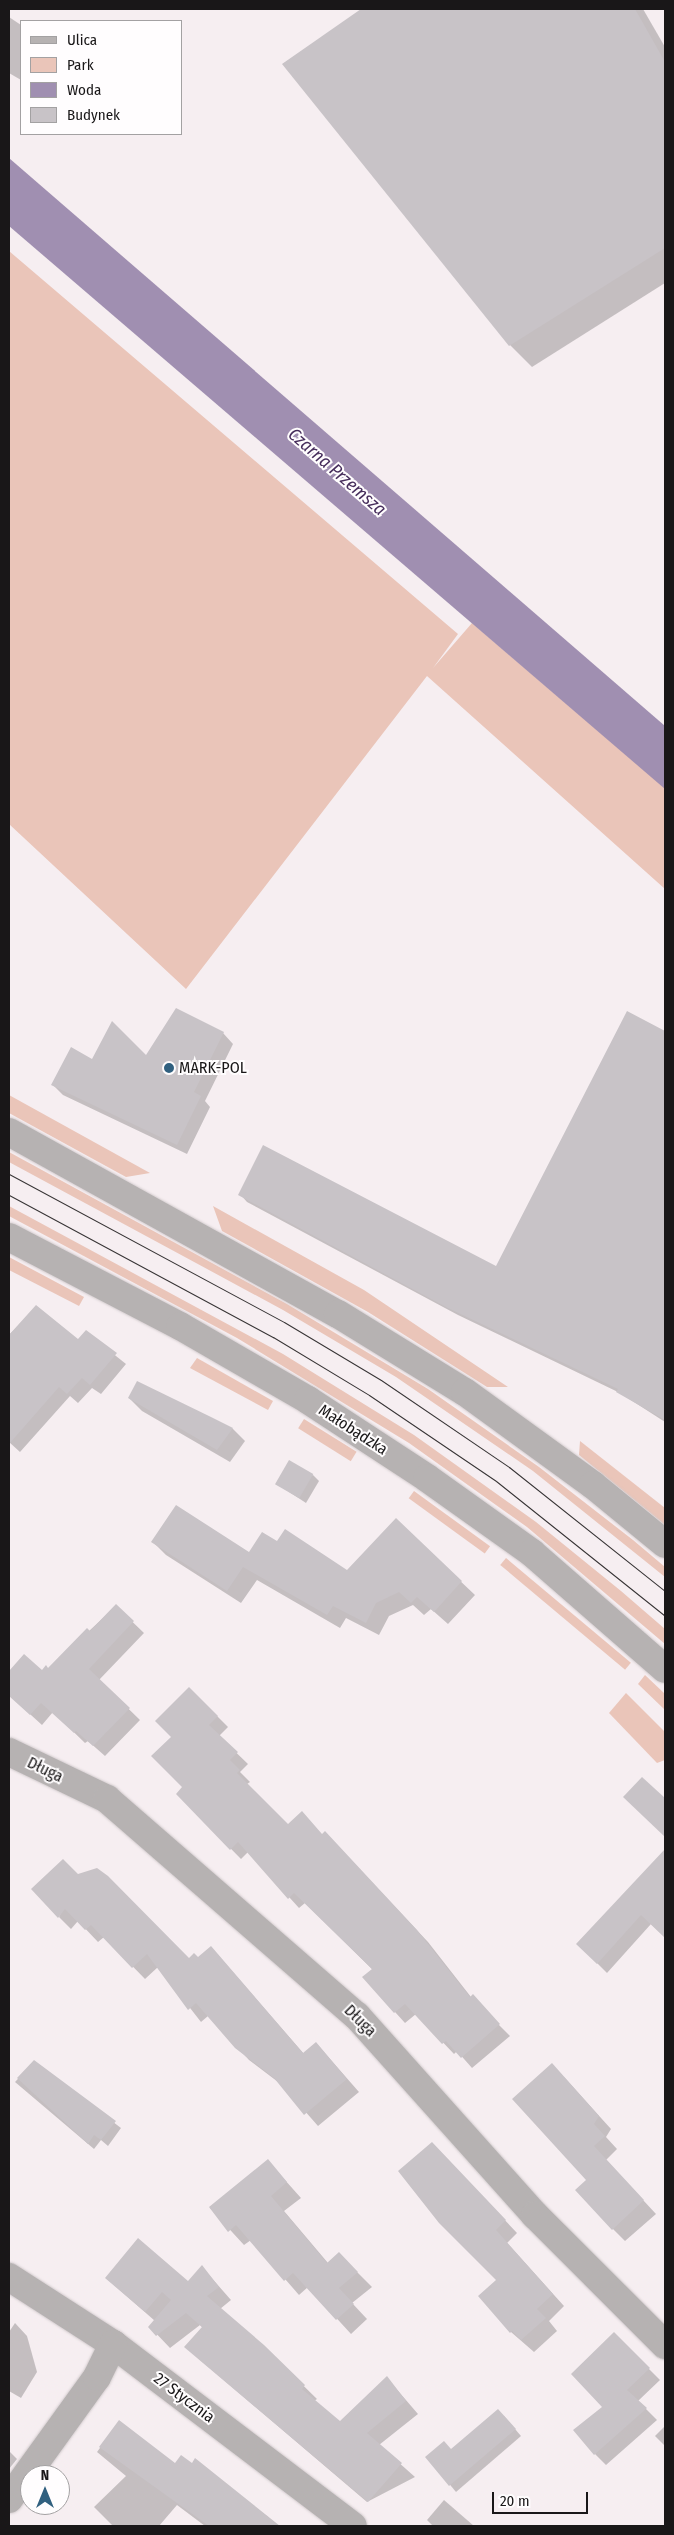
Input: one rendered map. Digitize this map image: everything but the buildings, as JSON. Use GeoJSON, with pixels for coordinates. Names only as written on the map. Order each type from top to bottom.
{"type":"FeatureCollection","features":[{"type":"Feature","properties":{"kind":"street"},"geometry":{"type":"LineString","coordinates":[[9,1132],[338,1314],[465,1392],[593,1485],[665,1544]]}},
{"type":"Feature","properties":{"kind":"street","name":"Małobądzka"},"geometry":{"type":"LineString","coordinates":[[9,1237],[186,1330],[308,1400],[427,1478],[532,1553],[665,1669]]}},
{"type":"Feature","properties":{"kind":"street","name":"Długa"},"geometry":{"type":"LineString","coordinates":[[9,1752],[107,1799],[357,2016],[535,2215],[665,2345]]}},
{"type":"Feature","properties":{"kind":"street","name":"27 Stycznia"},"geometry":{"type":"LineString","coordinates":[[9,2277],[112,2344],[353,2526]]}},
{"type":"Feature","properties":{"kind":"street"},"geometry":{"type":"LineString","coordinates":[[9,2499],[97,2377],[112,2344]]}},
{"type":"Feature","properties":{"kind":"green space"},"geometry":{"type":"Polygon","coordinates":[[[9,251],[458,634],[433,668],[472,623],[665,788],[665,889],[427,676],[186,989],[9,824],[9,251]]]}},
{"type":"Feature","properties":{"kind":"green space"},"geometry":{"type":"Polygon","coordinates":[[[9,1095],[150,1173],[126,1177],[9,1113],[9,1095]]]}},
{"type":"Feature","properties":{"kind":"green space"},"geometry":{"type":"Polygon","coordinates":[[[9,1152],[287,1304],[428,1389],[539,1467],[633,1540],[665,1567],[665,1577],[533,1471],[396,1377],[283,1310],[9,1162],[9,1152]]]}},
{"type":"Feature","properties":{"kind":"green space"},"geometry":{"type":"Polygon","coordinates":[[[9,1206],[283,1354],[414,1435],[536,1522],[621,1591],[665,1629],[665,1644],[527,1527],[409,1443],[237,1338],[9,1216],[9,1206]]]}},
{"type":"Feature","properties":{"kind":"green space"},"geometry":{"type":"Polygon","coordinates":[[[213,1206],[364,1290],[508,1387],[487,1387],[368,1312],[222,1231],[213,1206]]]}},
{"type":"Feature","properties":{"kind":"green space"},"geometry":{"type":"Polygon","coordinates":[[[9,1257],[84,1297],[79,1306],[9,1270],[9,1257]]]}},
{"type":"Feature","properties":{"kind":"green space"},"geometry":{"type":"Polygon","coordinates":[[[197,1358],[273,1401],[268,1410],[190,1368],[197,1358]]]}},
{"type":"Feature","properties":{"kind":"green space"},"geometry":{"type":"Polygon","coordinates":[[[304,1419],[357,1452],[351,1461],[298,1428],[304,1419]]]}},
{"type":"Feature","properties":{"kind":"green space"},"geometry":{"type":"Polygon","coordinates":[[[580,1441],[665,1508],[665,1525],[579,1455],[580,1441]]]}},
{"type":"Feature","properties":{"kind":"green space"},"geometry":{"type":"Polygon","coordinates":[[[414,1491],[490,1546],[485,1554],[409,1498],[414,1491]]]}},
{"type":"Feature","properties":{"kind":"green space"},"geometry":{"type":"Polygon","coordinates":[[[506,1558],[631,1663],[625,1670],[500,1565],[506,1558]]]}},
{"type":"Feature","properties":{"kind":"green space"},"geometry":{"type":"Polygon","coordinates":[[[645,1675],[665,1694],[665,1710],[638,1684],[645,1675]]]}},
{"type":"Feature","properties":{"kind":"green space"},"geometry":{"type":"Polygon","coordinates":[[[626,1693],[665,1732],[665,1760],[657,1763],[609,1713],[626,1693]]]}},
{"type":"Feature","properties":{"kind":"water","name":"Czarna Przemsza"},"geometry":{"type":"Polygon","coordinates":[[[9,158],[665,726],[665,789],[9,226],[9,158]]]}},
{"type":"Feature","properties":{"kind":"tram line"},"geometry":{"type":"LineString","coordinates":[[9,1174],[284,1322],[381,1380],[509,1467],[665,1591]]}},
{"type":"Feature","properties":{"kind":"tram line"},"geometry":{"type":"LineString","coordinates":[[9,1195],[273,1337],[369,1395],[496,1481],[665,1616]]}},
{"type":"Feature","properties":{"kind":"place","name":"MARK-POL"},"geometry":{"type":"Point","coordinates":[169,1068]}}]}
